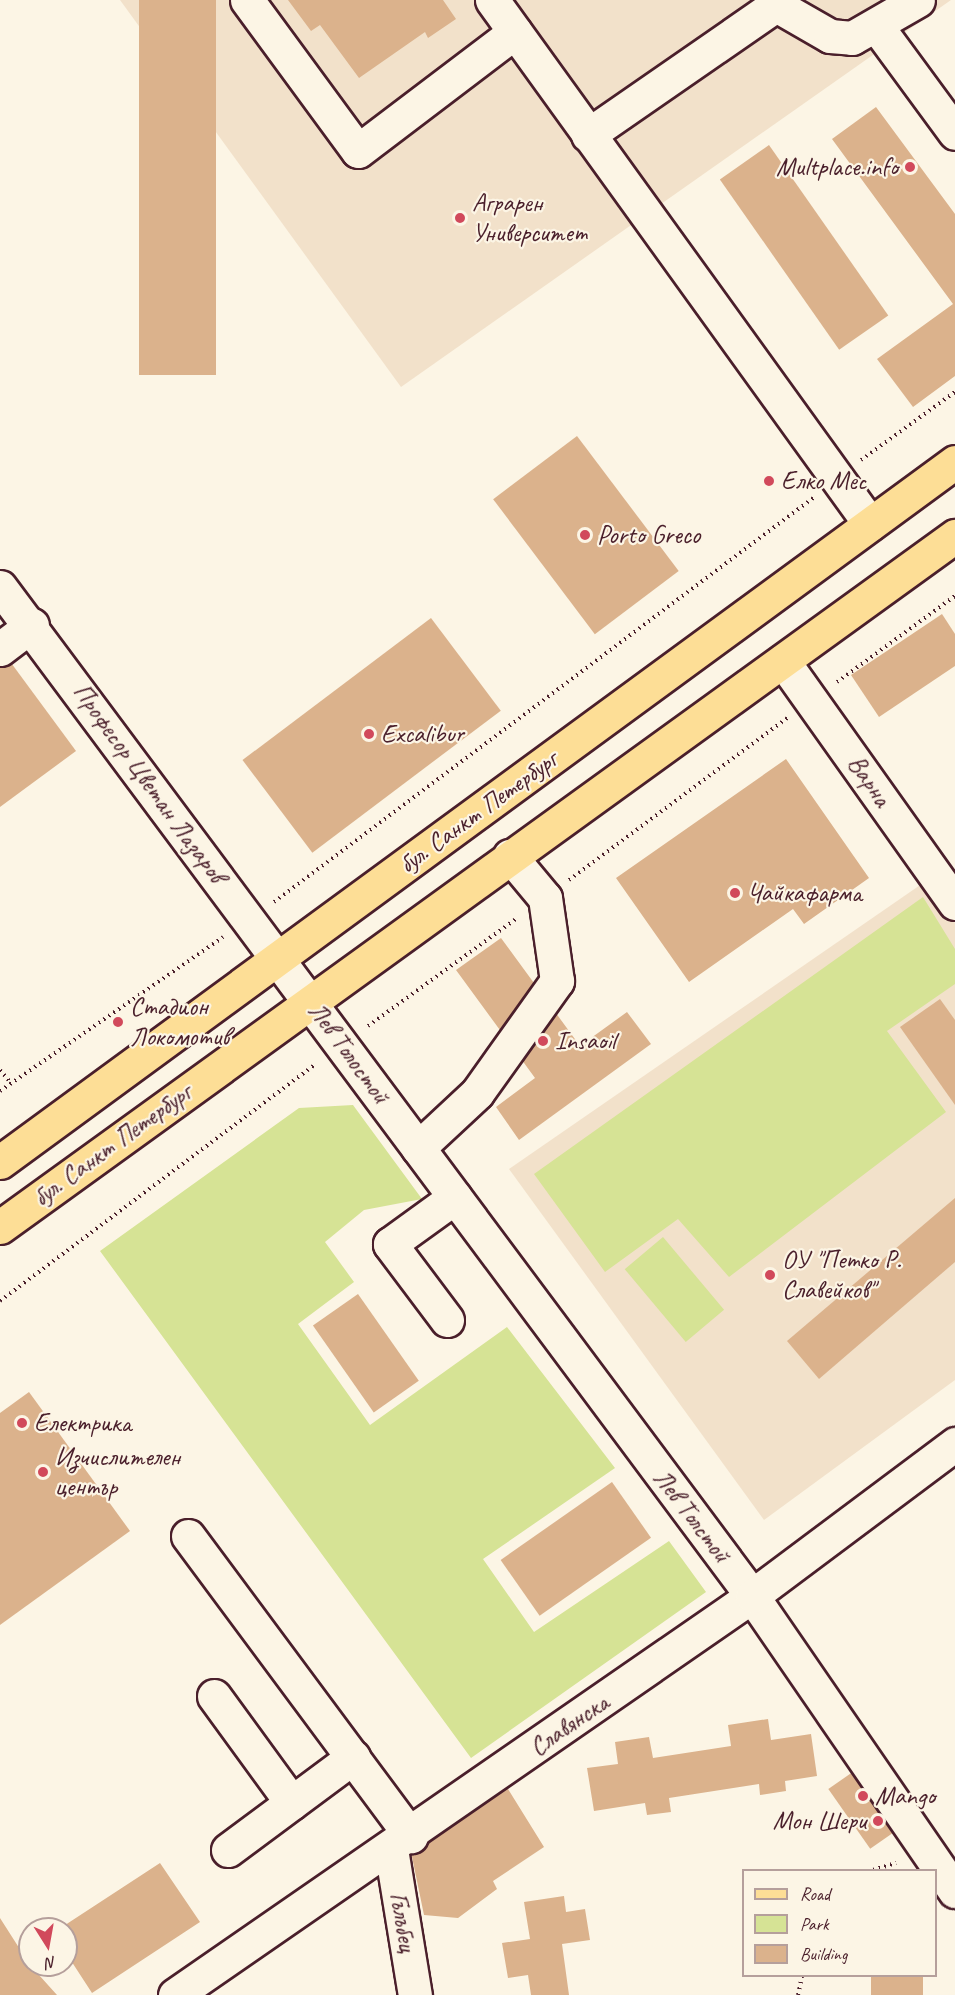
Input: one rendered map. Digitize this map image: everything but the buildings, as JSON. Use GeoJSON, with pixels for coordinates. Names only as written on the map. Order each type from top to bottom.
{"type":"FeatureCollection","features":[{"type":"Feature","properties":{"kind":"main road","name":"бул. Санкт Петербург"},"geometry":{"type":"LineString","coordinates":[[0,1162],[955,462]]}},
{"type":"Feature","properties":{"kind":"main road","name":"бул. Санкт Петербург"},"geometry":{"type":"LineString","coordinates":[[0,1227],[310,1000],[955,536]]}},
{"type":"Feature","properties":{"kind":"street"},"geometry":{"type":"LineString","coordinates":[[248,0],[358,151],[515,32]]}},
{"type":"Feature","properties":{"kind":"street"},"geometry":{"type":"LineString","coordinates":[[492,0],[838,476],[870,524]]}},
{"type":"Feature","properties":{"kind":"street"},"geometry":{"type":"LineString","coordinates":[[588,135],[776,5],[830,36],[852,38],[878,28],[918,0]]}},
{"type":"Feature","properties":{"kind":"street"},"geometry":{"type":"LineString","coordinates":[[878,28],[955,133]]}},
{"type":"Feature","properties":{"kind":"street"},"geometry":{"type":"LineString","coordinates":[[0,649],[12,606]]}},
{"type":"Feature","properties":{"kind":"street","name":"Професор Цветан Лазаров"},"geometry":{"type":"LineString","coordinates":[[12,606],[278,958]]}},
{"type":"Feature","properties":{"kind":"street","name":"Варна"},"geometry":{"type":"LineString","coordinates":[[783,661],[955,903]]}},
{"type":"Feature","properties":{"kind":"street"},"geometry":{"type":"LineString","coordinates":[[418,1148],[477,1093],[557,981],[545,898],[510,856]]}},
{"type":"Feature","properties":{"kind":"street","name":"Лев Толостой"},"geometry":{"type":"LineString","coordinates":[[278,958],[418,1148]]}},
{"type":"Feature","properties":{"kind":"street","name":"Лев Толстой"},"geometry":{"type":"LineString","coordinates":[[418,1148],[752,1596],[955,1891]]}},
{"type":"Feature","properties":{"kind":"street"},"geometry":{"type":"LineString","coordinates":[[447,1320],[390,1244],[455,1197]]}},
{"type":"Feature","properties":{"kind":"street","name":"Славянска"},"geometry":{"type":"LineString","coordinates":[[175,1995],[401,1843],[752,1596],[955,1444]]}},
{"type":"Feature","properties":{"kind":"street"},"geometry":{"type":"LineString","coordinates":[[188,1536],[353,1757],[401,1843]]}},
{"type":"Feature","properties":{"kind":"street"},"geometry":{"type":"LineString","coordinates":[[214,1696],[292,1803]]}},
{"type":"Feature","properties":{"kind":"street"},"geometry":{"type":"LineString","coordinates":[[228,1850],[353,1757]]}},
{"type":"Feature","properties":{"kind":"street","name":"Гълъбец"},"geometry":{"type":"LineString","coordinates":[[401,1843],[415,1995]]}},
{"type":"Feature","properties":{"kind":"path"},"geometry":{"type":"LineString","coordinates":[[0,1091],[250,919],[767,536],[838,476],[955,392]]}},
{"type":"Feature","properties":{"kind":"path"},"geometry":{"type":"LineString","coordinates":[[0,1301],[343,1044],[955,596]]}},
{"type":"Feature","properties":{"kind":"path"},"geometry":{"type":"LineString","coordinates":[[0,1070],[10,1083]]}},
{"type":"Feature","properties":{"kind":"path"},"geometry":{"type":"LineString","coordinates":[[798,1995],[801,1977]]}},
{"type":"Feature","properties":{"kind":"shaded area","name":"Аграрен Университет"},"geometry":{"type":"Polygon","coordinates":[[[120,0],[951,0],[401,387],[120,0]]]}},
{"type":"Feature","properties":{"kind":"shaded area","name":"ОУ \"Петко Р. Славейков\""},"geometry":{"type":"Polygon","coordinates":[[[926,881],[955,923],[955,1380],[764,1520],[509,1169],[926,881]]]}},
{"type":"Feature","properties":{"kind":"green space"},"geometry":{"type":"Polygon","coordinates":[[[923,897],[955,949],[955,984],[887,1031],[946,1112],[729,1277],[678,1219],[605,1272],[534,1174],[923,897]]]}},
{"type":"Feature","properties":{"kind":"green space"},"geometry":{"type":"Polygon","coordinates":[[[353,1105],[422,1199],[364,1210],[325,1242],[354,1282],[298,1324],[370,1425],[507,1327],[615,1468],[483,1559],[534,1632],[669,1541],[706,1592],[471,1758],[100,1251],[299,1108],[353,1105]]]}},
{"type":"Feature","properties":{"kind":"green space"},"geometry":{"type":"Polygon","coordinates":[[[663,1237],[724,1310],[686,1342],[625,1269],[663,1237]]]}},
{"type":"Feature","properties":{"kind":"place","name":"Multplace.info"},"geometry":{"type":"Point","coordinates":[910,167]}},
{"type":"Feature","properties":{"kind":"place","name":"Аграрен Университет"},"geometry":{"type":"Point","coordinates":[460,218]}},
{"type":"Feature","properties":{"kind":"place","name":"Елко Мес"},"geometry":{"type":"Point","coordinates":[769,481]}},
{"type":"Feature","properties":{"kind":"place","name":"Porto Greco"},"geometry":{"type":"Point","coordinates":[585,535]}},
{"type":"Feature","properties":{"kind":"place","name":"Excalibur"},"geometry":{"type":"Point","coordinates":[369,734]}},
{"type":"Feature","properties":{"kind":"place","name":"Чайкафарма"},"geometry":{"type":"Point","coordinates":[735,893]}},
{"type":"Feature","properties":{"kind":"place","name":"Стадион Локомотив"},"geometry":{"type":"Point","coordinates":[118,1022]}},
{"type":"Feature","properties":{"kind":"place","name":"Insaoil"},"geometry":{"type":"Point","coordinates":[543,1041]}},
{"type":"Feature","properties":{"kind":"place","name":"ОУ \"Петко Р. Славейков\""},"geometry":{"type":"Point","coordinates":[770,1275]}},
{"type":"Feature","properties":{"kind":"place","name":"Електрика"},"geometry":{"type":"Point","coordinates":[22,1423]}},
{"type":"Feature","properties":{"kind":"place","name":"Изчислителен център"},"geometry":{"type":"Point","coordinates":[43,1472]}},
{"type":"Feature","properties":{"kind":"place","name":"Mango"},"geometry":{"type":"Point","coordinates":[863,1796]}},
{"type":"Feature","properties":{"kind":"place","name":"Мон Шери"},"geometry":{"type":"Point","coordinates":[878,1821]}}]}
